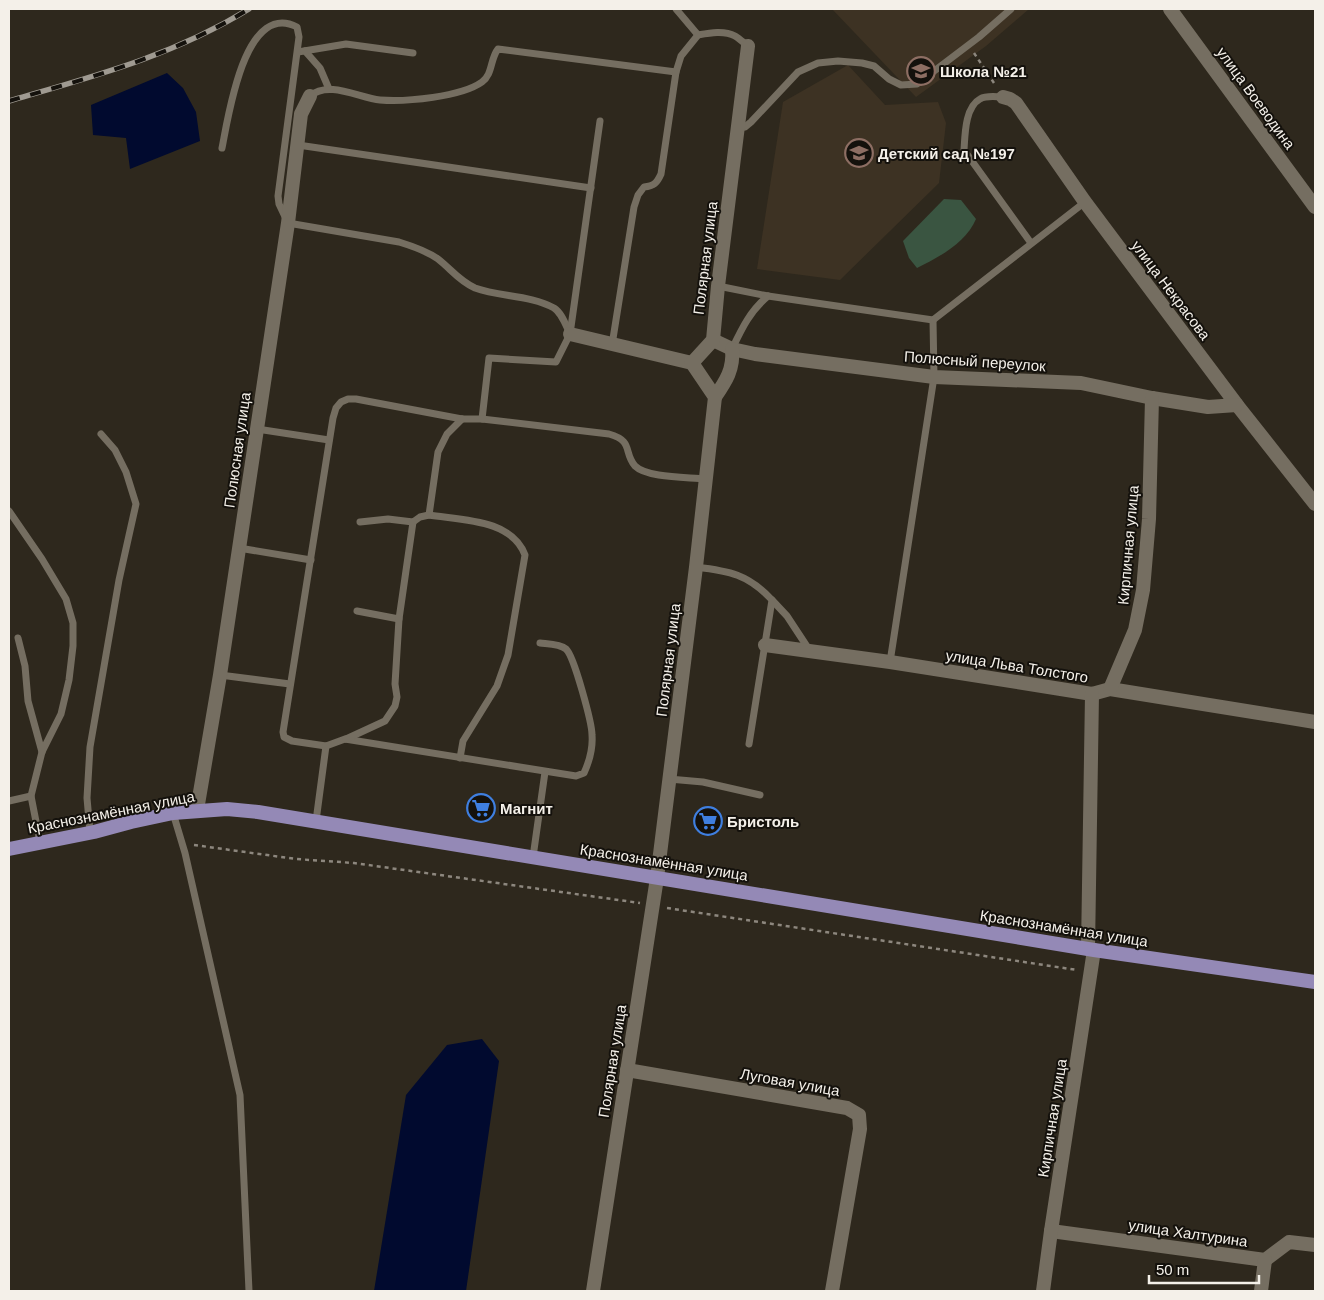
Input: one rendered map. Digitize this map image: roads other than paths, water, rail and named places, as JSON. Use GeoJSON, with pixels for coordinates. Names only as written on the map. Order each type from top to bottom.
{"type":"FeatureCollection","features":[{"type":"Feature","properties":{"kind":"main road","name":"Краснознамённая улица"},"geometry":{"type":"LineString","coordinates":[[9,849],[173,813],[197,810],[258,812],[1091,949],[1315,982]]}},
{"type":"Feature","properties":{"kind":"street","name":"улица Воеводина"},"geometry":{"type":"LineString","coordinates":[[1170,9],[1315,207]]}},
{"type":"Feature","properties":{"kind":"street","name":"Полярная улица"},"geometry":{"type":"LineString","coordinates":[[713,340],[748,46]]}},
{"type":"Feature","properties":{"kind":"street","name":"Полюсная улица"},"geometry":{"type":"LineString","coordinates":[[197,810],[220,675],[288,223],[301,114],[310,96]]}},
{"type":"Feature","properties":{"kind":"street","name":"улица Некрасова"},"geometry":{"type":"LineString","coordinates":[[1003,97],[1016,103],[1085,202],[1236,405],[1310,487],[1315,504]]}},
{"type":"Feature","properties":{"kind":"street"},"geometry":{"type":"LineString","coordinates":[[570,334],[612,346],[692,363],[715,397],[727,380],[731,369],[732,348]]}},
{"type":"Feature","properties":{"kind":"street"},"geometry":{"type":"LineString","coordinates":[[692,363],[713,340]]}},
{"type":"Feature","properties":{"kind":"street","name":"Полюсный переулок"},"geometry":{"type":"LineString","coordinates":[[713,340],[754,354],[934,377],[1081,383],[1152,398],[1208,407],[1236,405]]}},
{"type":"Feature","properties":{"kind":"street","name":"Полярная улица"},"geometry":{"type":"LineString","coordinates":[[593,1291],[656,878],[696,567],[715,397]]}},
{"type":"Feature","properties":{"kind":"street","name":"Кирпичная улица"},"geometry":{"type":"LineString","coordinates":[[1110,689],[1135,630],[1144,590],[1149,520],[1152,398]]}},
{"type":"Feature","properties":{"kind":"street","name":"улица Льва Толстого"},"geometry":{"type":"LineString","coordinates":[[765,645],[890,662],[1092,694],[1110,689],[1315,722]]}},
{"type":"Feature","properties":{"kind":"street","name":"Кирпичная улица"},"geometry":{"type":"LineString","coordinates":[[1043,1291],[1091,972],[1092,694]]}},
{"type":"Feature","properties":{"kind":"street","name":"Луговая улица"},"geometry":{"type":"LineString","coordinates":[[627,1070],[847,1108],[859,1115],[860,1129],[832,1291]]}},
{"type":"Feature","properties":{"kind":"street","name":"улица Халтурина"},"geometry":{"type":"LineString","coordinates":[[1051,1231],[1265,1260],[1289,1242],[1315,1245]]}},
{"type":"Feature","properties":{"kind":"street"},"geometry":{"type":"LineString","coordinates":[[1261,1291],[1265,1260]]}},
{"type":"Feature","properties":{"kind":"lane"},"geometry":{"type":"LineString","coordinates":[[676,9],[698,35]]}},
{"type":"Feature","properties":{"kind":"lane"},"geometry":{"type":"LineString","coordinates":[[738,128],[751,122],[798,72],[818,63],[838,60],[862,63],[874,66],[888,80],[901,85],[917,84],[968,45],[1010,9]]}},
{"type":"Feature","properties":{"kind":"lane"},"geometry":{"type":"LineString","coordinates":[[222,148],[238,71],[246,50],[264,22],[275,18],[289,20],[297,27],[301,52],[292,83],[278,196],[279,204],[288,223],[399,242],[416,248],[437,258],[462,281],[476,288],[535,301],[555,309],[570,334]]}},
{"type":"Feature","properties":{"kind":"lane"},"geometry":{"type":"LineString","coordinates":[[612,346],[634,208],[641,190],[644,187],[652,187],[661,174],[676,72],[681,56],[698,35],[725,33],[735,36],[748,46]]}},
{"type":"Feature","properties":{"kind":"lane"},"geometry":{"type":"LineString","coordinates":[[301,52],[337,45],[354,44],[413,53]]}},
{"type":"Feature","properties":{"kind":"lane"},"geometry":{"type":"LineString","coordinates":[[310,96],[317,90],[329,89],[378,100],[401,101],[464,90],[482,83],[488,77],[494,54],[498,49],[676,72]]}},
{"type":"Feature","properties":{"kind":"lane"},"geometry":{"type":"LineString","coordinates":[[301,52],[320,68],[329,89]]}},
{"type":"Feature","properties":{"kind":"lane"},"geometry":{"type":"LineString","coordinates":[[1003,97],[988,96],[979,99],[971,110],[964,150],[1031,243]]}},
{"type":"Feature","properties":{"kind":"lane"},"geometry":{"type":"LineString","coordinates":[[482,419],[489,358],[556,362],[570,334],[600,120]]}},
{"type":"Feature","properties":{"kind":"lane"},"geometry":{"type":"LineString","coordinates":[[298,145],[591,188]]}},
{"type":"Feature","properties":{"kind":"lane"},"geometry":{"type":"LineString","coordinates":[[718,286],[768,296],[933,320],[1085,202]]}},
{"type":"Feature","properties":{"kind":"lane"},"geometry":{"type":"LineString","coordinates":[[732,348],[746,319],[756,306],[768,296]]}},
{"type":"Feature","properties":{"kind":"lane"},"geometry":{"type":"LineString","coordinates":[[890,662],[934,377],[933,320]]}},
{"type":"Feature","properties":{"kind":"lane"},"geometry":{"type":"LineString","coordinates":[[413,522],[400,619],[395,684],[398,697],[395,706],[385,721],[326,746],[292,741],[284,737],[283,732],[290,684],[329,440],[336,408],[341,402],[348,399],[356,399],[462,419],[482,419],[618,436],[624,441],[636,466],[647,473],[705,479]]}},
{"type":"Feature","properties":{"kind":"lane"},"geometry":{"type":"LineString","coordinates":[[429,515],[438,452],[448,434],[462,419]]}},
{"type":"Feature","properties":{"kind":"lane"},"geometry":{"type":"LineString","coordinates":[[257,429],[329,440]]}},
{"type":"Feature","properties":{"kind":"lane"},"geometry":{"type":"LineString","coordinates":[[90,832],[87,798],[90,747],[118,580],[136,504],[126,472],[115,450],[101,434]]}},
{"type":"Feature","properties":{"kind":"lane"},"geometry":{"type":"LineString","coordinates":[[9,510],[66,599],[73,623],[73,646],[69,680],[61,714],[42,752],[31,796],[40,842]]}},
{"type":"Feature","properties":{"kind":"lane"},"geometry":{"type":"LineString","coordinates":[[360,522],[388,518],[413,522],[420,517],[429,515],[484,524],[506,532],[516,538],[522,546],[525,554],[508,655],[497,686],[467,732],[463,741],[460,758]]}},
{"type":"Feature","properties":{"kind":"lane"},"geometry":{"type":"LineString","coordinates":[[239,548],[311,560]]}},
{"type":"Feature","properties":{"kind":"lane"},"geometry":{"type":"LineString","coordinates":[[696,567],[740,575],[755,584],[787,616],[810,651]]}},
{"type":"Feature","properties":{"kind":"lane"},"geometry":{"type":"LineString","coordinates":[[749,744],[772,600]]}},
{"type":"Feature","properties":{"kind":"lane"},"geometry":{"type":"LineString","coordinates":[[357,611],[400,619]]}},
{"type":"Feature","properties":{"kind":"lane"},"geometry":{"type":"LineString","coordinates":[[18,638],[25,666],[28,701],[42,752]]}},
{"type":"Feature","properties":{"kind":"lane"},"geometry":{"type":"LineString","coordinates":[[345,739],[545,772],[576,776],[584,773],[589,762],[592,735],[578,675],[571,656],[566,649],[540,643]]}},
{"type":"Feature","properties":{"kind":"lane"},"geometry":{"type":"LineString","coordinates":[[220,675],[290,684]]}},
{"type":"Feature","properties":{"kind":"lane"},"geometry":{"type":"LineString","coordinates":[[316,821],[326,746]]}},
{"type":"Feature","properties":{"kind":"lane"},"geometry":{"type":"LineString","coordinates":[[533,857],[545,772]]}},
{"type":"Feature","properties":{"kind":"lane"},"geometry":{"type":"LineString","coordinates":[[669,779],[703,782],[760,795]]}},
{"type":"Feature","properties":{"kind":"lane"},"geometry":{"type":"LineString","coordinates":[[9,801],[31,796]]}},
{"type":"Feature","properties":{"kind":"lane"},"geometry":{"type":"LineString","coordinates":[[173,813],[182,843],[240,1095],[249,1291]]}},
{"type":"Feature","properties":{"kind":"water"},"geometry":{"type":"Polygon","coordinates":[[[167,73],[183,88],[196,112],[200,141],[130,169],[126,138],[93,135],[91,105],[167,73]]]}},
{"type":"Feature","properties":{"kind":"water"},"geometry":{"type":"Polygon","coordinates":[[[482,1039],[499,1061],[466,1291],[374,1291],[406,1095],[447,1045],[482,1039]]]}},
{"type":"Feature","properties":{"kind":"railway"},"geometry":{"type":"LineString","coordinates":[[9,101],[102,73],[162,52],[191,40],[249,9]]}},
{"type":"Feature","properties":{"kind":"place","name":"Школа №21"},"geometry":{"type":"Point","coordinates":[921,71]}},
{"type":"Feature","properties":{"kind":"place","name":"Детский сад №197"},"geometry":{"type":"Point","coordinates":[859,153]}},
{"type":"Feature","properties":{"kind":"place","name":"Магнит"},"geometry":{"type":"Point","coordinates":[481,808]}},
{"type":"Feature","properties":{"kind":"place","name":"Бристоль"},"geometry":{"type":"Point","coordinates":[708,821]}}]}
